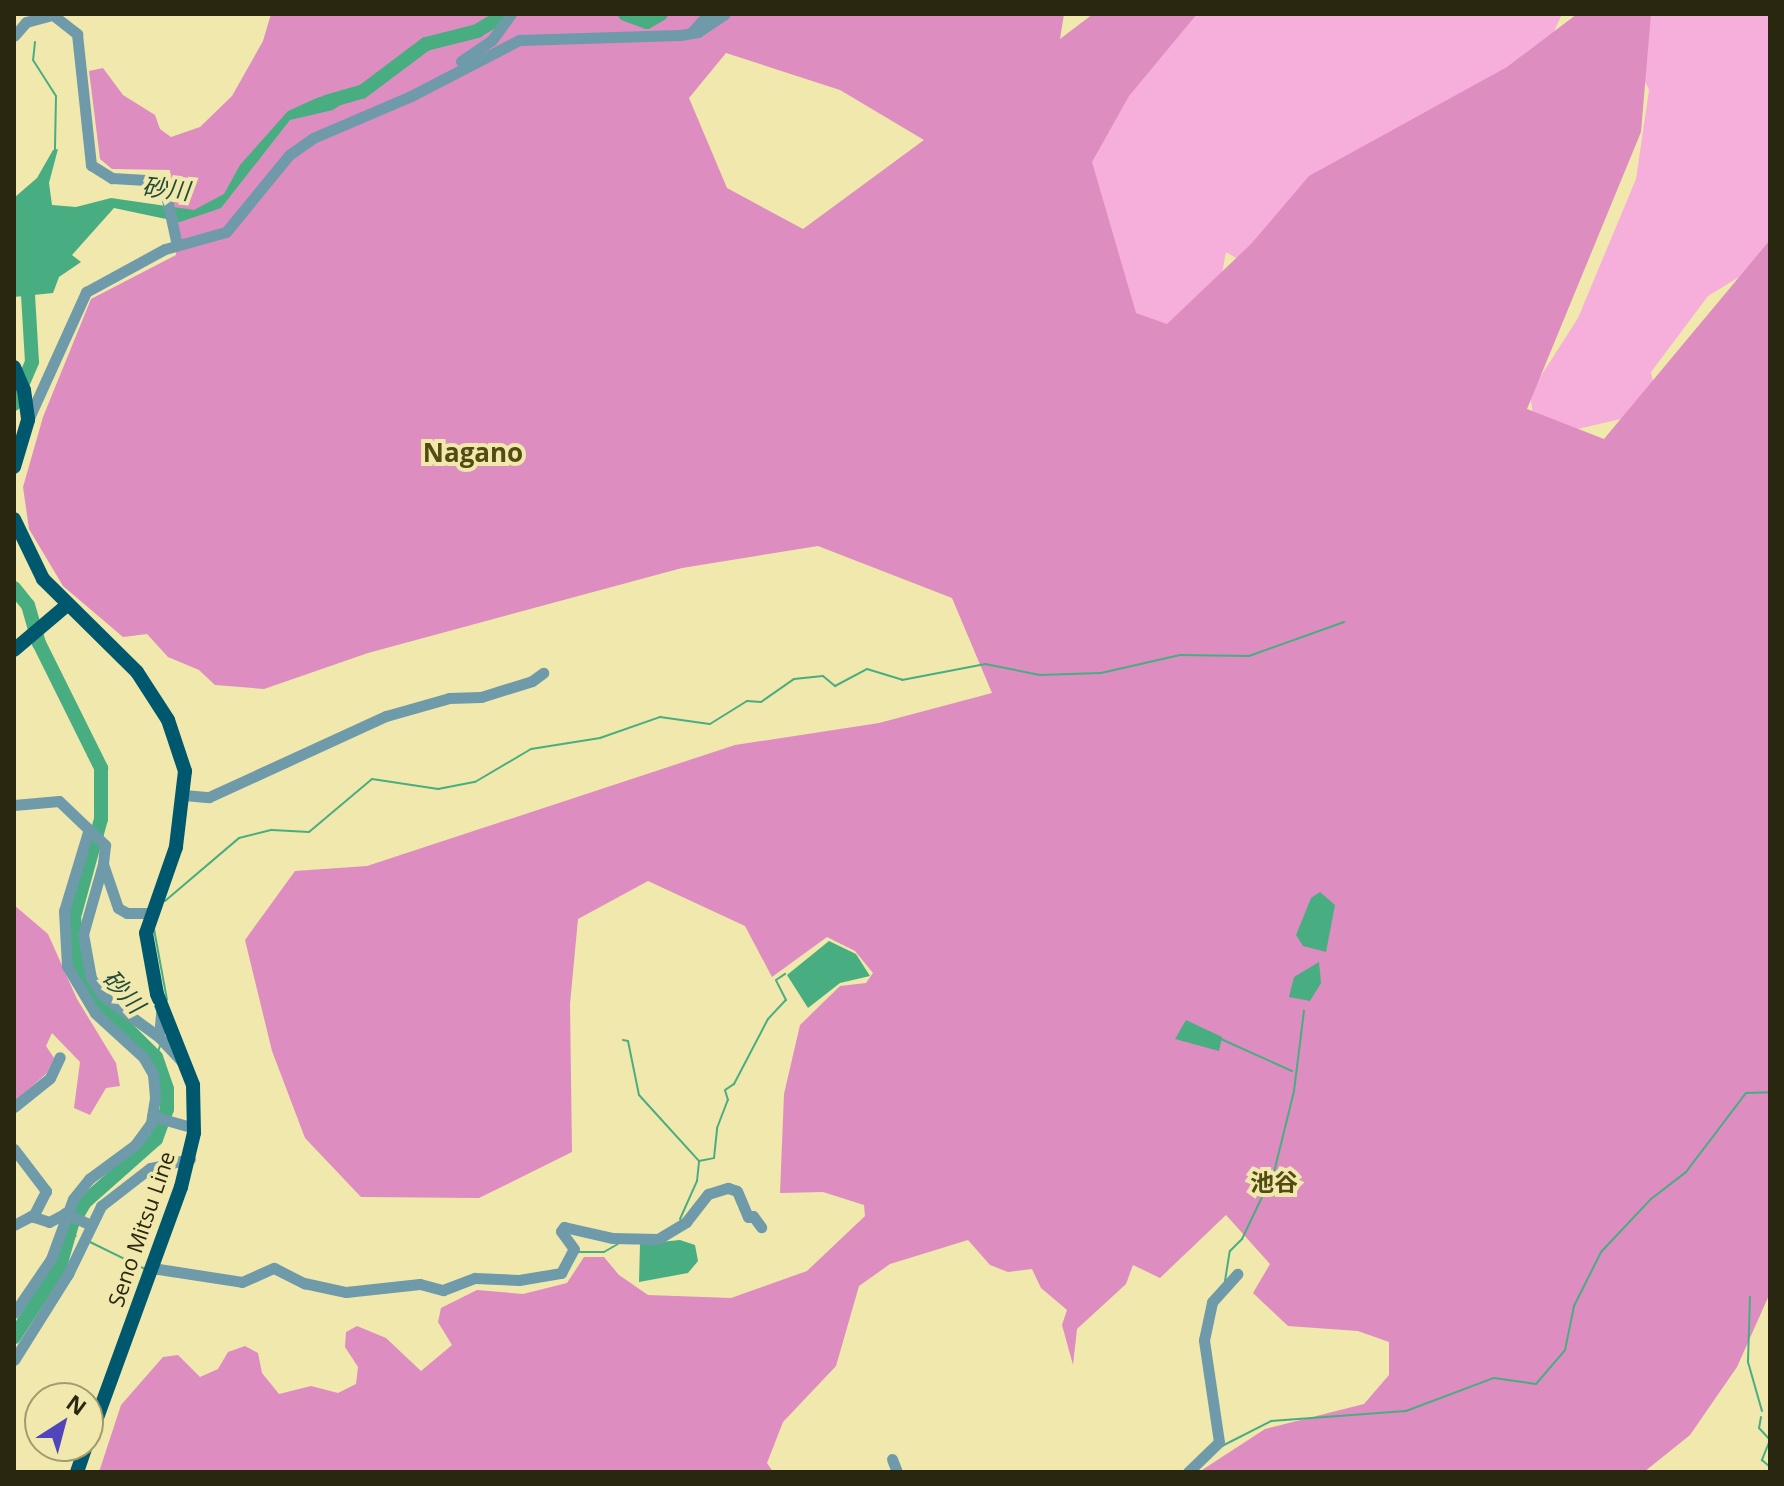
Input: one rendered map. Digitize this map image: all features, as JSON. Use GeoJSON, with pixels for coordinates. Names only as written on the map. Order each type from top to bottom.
{"type":"FeatureCollection","features":[{"type":"Feature","properties":{"kind":"main road"},"geometry":{"type":"LineString","coordinates":[[14,467],[28,420],[27,401],[16,370]]}},
{"type":"Feature","properties":{"kind":"main road","name":"Seno Mitsu Line"},"geometry":{"type":"LineString","coordinates":[[14,519],[35,567],[67,605],[119,650],[168,720],[183,754],[184,795],[176,847],[146,933],[149,967],[187,1066],[196,1107],[194,1128],[190,1159],[104,1398]]}},
{"type":"Feature","properties":{"kind":"main road"},"geometry":{"type":"LineString","coordinates":[[14,650],[67,605]]}},
{"type":"Feature","properties":{"kind":"street"},"geometry":{"type":"LineString","coordinates":[[454,71],[492,40],[511,14]]}},
{"type":"Feature","properties":{"kind":"street"},"geometry":{"type":"LineString","coordinates":[[690,33],[708,14]]}},
{"type":"Feature","properties":{"kind":"street"},"geometry":{"type":"LineString","coordinates":[[28,420],[86,292],[177,245],[234,227],[269,176],[313,138],[411,96],[454,71],[532,37],[636,39],[690,33],[725,14]]}},
{"type":"Feature","properties":{"kind":"street"},"geometry":{"type":"LineString","coordinates":[[14,36],[26,22],[43,15],[67,23],[77,34],[91,165],[112,178],[163,181],[177,245]]}},
{"type":"Feature","properties":{"kind":"street"},"geometry":{"type":"LineString","coordinates":[[184,795],[209,797],[386,716],[449,698],[481,697],[532,681],[543,673]]}},
{"type":"Feature","properties":{"kind":"street"},"geometry":{"type":"LineString","coordinates":[[14,805],[59,801],[105,845],[103,864],[83,934],[84,961],[103,996],[159,1037],[187,1066]]}},
{"type":"Feature","properties":{"kind":"street"},"geometry":{"type":"LineString","coordinates":[[14,1313],[51,1259],[64,1213],[89,1179],[135,1145],[152,1116],[155,1097],[148,1065],[88,1004],[67,966],[64,911],[88,832]]}},
{"type":"Feature","properties":{"kind":"street"},"geometry":{"type":"LineString","coordinates":[[103,864],[118,908],[127,913],[151,913]]}},
{"type":"Feature","properties":{"kind":"street"},"geometry":{"type":"LineString","coordinates":[[159,1037],[163,1005]]}},
{"type":"Feature","properties":{"kind":"street"},"geometry":{"type":"LineString","coordinates":[[14,1107],[30,1100],[50,1078],[60,1057]]}},
{"type":"Feature","properties":{"kind":"street"},"geometry":{"type":"LineString","coordinates":[[152,1116],[194,1128]]}},
{"type":"Feature","properties":{"kind":"street"},"geometry":{"type":"LineString","coordinates":[[14,1149],[43,1183],[46,1191],[33,1217]]}},
{"type":"Feature","properties":{"kind":"street"},"geometry":{"type":"LineString","coordinates":[[14,1360],[18,1345],[68,1274],[89,1224],[101,1206],[150,1168],[190,1159]]}},
{"type":"Feature","properties":{"kind":"street"},"geometry":{"type":"LineString","coordinates":[[152,1268],[242,1282],[274,1268],[304,1283],[346,1292],[420,1284],[443,1290],[475,1278],[519,1280],[561,1273],[574,1249],[561,1231],[564,1227],[644,1239],[663,1237],[686,1222],[708,1194],[728,1188],[737,1191],[748,1217],[753,1216],[761,1227]]}},
{"type":"Feature","properties":{"kind":"street"},"geometry":{"type":"LineString","coordinates":[[14,1225],[33,1217],[49,1222],[64,1213]]}},
{"type":"Feature","properties":{"kind":"street"},"geometry":{"type":"LineString","coordinates":[[64,1213],[89,1224]]}},
{"type":"Feature","properties":{"kind":"street"},"geometry":{"type":"LineString","coordinates":[[1188,1472],[1219,1442],[1209,1392],[1204,1340],[1209,1309],[1237,1274]]}},
{"type":"Feature","properties":{"kind":"street"},"geometry":{"type":"LineString","coordinates":[[892,1459],[897,1472]]}},
{"type":"Feature","properties":{"kind":"shaded area"},"geometry":{"type":"Polygon","coordinates":[[[271,14],[1064,14],[1060,39],[1093,14],[1197,14],[1129,96],[1092,162],[1136,313],[1167,324],[1251,244],[1309,176],[1507,67],[1577,14],[1651,14],[1641,132],[1527,409],[1604,439],[1770,240],[1770,1293],[1737,1367],[1690,1435],[1644,1472],[1199,1472],[1265,1429],[1364,1404],[1389,1375],[1389,1342],[1358,1331],[1288,1326],[1253,1293],[1270,1264],[1226,1215],[1160,1278],[1133,1265],[1126,1284],[1077,1329],[1073,1365],[1062,1325],[1067,1310],[1041,1288],[1032,1269],[1008,1272],[990,1265],[968,1240],[890,1264],[859,1286],[836,1366],[783,1422],[767,1463],[773,1472],[99,1472],[121,1405],[163,1357],[178,1355],[200,1377],[218,1369],[228,1352],[245,1346],[258,1353],[262,1373],[279,1394],[311,1386],[338,1393],[356,1384],[358,1367],[345,1347],[346,1332],[357,1326],[386,1338],[421,1371],[452,1345],[438,1322],[441,1308],[477,1290],[523,1294],[567,1283],[584,1257],[604,1257],[619,1275],[648,1295],[731,1298],[807,1271],[865,1216],[864,1205],[823,1192],[780,1193],[784,1094],[800,1025],[840,986],[866,983],[873,973],[855,951],[827,937],[772,977],[745,926],[648,881],[578,919],[570,1004],[572,1152],[479,1198],[361,1197],[305,1138],[272,1051],[245,940],[295,871],[367,866],[735,745],[879,723],[992,693],[952,598],[818,546],[682,568],[368,653],[264,689],[215,685],[199,670],[168,657],[147,634],[123,637],[63,586],[29,529],[23,487],[43,417],[91,299],[176,255],[170,170],[112,169],[100,159],[89,71],[103,68],[123,95],[155,115],[160,129],[171,137],[200,127],[232,96],[263,41],[271,14]],[[726,53],[689,98],[727,188],[803,229],[924,140],[840,90],[726,53]]]}},
{"type":"Feature","properties":{"kind":"shaded area"},"geometry":{"type":"Polygon","coordinates":[[[1137,14],[1562,14],[1551,38],[1246,264],[1226,252],[1220,284],[1154,356],[1056,199],[1137,14]]]}},
{"type":"Feature","properties":{"kind":"shaded area"},"geometry":{"type":"Polygon","coordinates":[[[1640,14],[1770,14],[1770,258],[1708,296],[1651,372],[1654,386],[1638,415],[1569,431],[1533,415],[1530,393],[1578,318],[1636,179],[1649,90],[1629,47],[1640,14]]]}},
{"type":"Feature","properties":{"kind":"shaded area"},"geometry":{"type":"Polygon","coordinates":[[[343,96],[346,101],[333,110],[290,120],[221,208],[180,222],[114,208],[72,255],[81,262],[59,277],[53,293],[14,297],[15,197],[37,178],[53,150],[58,149],[49,183],[52,205],[76,207],[111,198],[194,210],[224,194],[240,165],[288,111],[319,97],[343,96]]]}},
{"type":"Feature","properties":{"kind":"shaded area"},"geometry":{"type":"Polygon","coordinates":[[[1320,892],[1335,905],[1326,952],[1303,946],[1296,935],[1311,898],[1320,892]]]}},
{"type":"Feature","properties":{"kind":"shaded area"},"geometry":{"type":"Polygon","coordinates":[[[14,905],[48,934],[77,999],[116,1063],[120,1086],[106,1088],[90,1115],[74,1108],[80,1062],[52,1033],[46,1046],[54,1058],[47,1073],[14,1102],[14,905]]]}},
{"type":"Feature","properties":{"kind":"shaded area"},"geometry":{"type":"Polygon","coordinates":[[[829,941],[856,954],[870,976],[840,983],[808,1008],[787,975],[829,941]]]}},
{"type":"Feature","properties":{"kind":"shaded area"},"geometry":{"type":"Polygon","coordinates":[[[1319,962],[1321,983],[1310,1001],[1289,997],[1294,977],[1319,962]]]}},
{"type":"Feature","properties":{"kind":"shaded area"},"geometry":{"type":"Polygon","coordinates":[[[1186,1020],[1222,1037],[1219,1051],[1175,1039],[1186,1020]]]}},
{"type":"Feature","properties":{"kind":"shaded area"},"geometry":{"type":"Polygon","coordinates":[[[680,1240],[695,1245],[698,1261],[688,1273],[639,1282],[640,1244],[680,1240]]]}},
{"type":"Feature","properties":{"kind":"waterway","name":"砂川"},"geometry":{"type":"LineString","coordinates":[[326,102],[362,92],[426,44],[477,31],[505,14]]}},
{"type":"Feature","properties":{"kind":"waterway","name":"砂川"},"geometry":{"type":"LineString","coordinates":[[625,14],[647,22],[661,14]]}},
{"type":"Feature","properties":{"kind":"waterway"},"geometry":{"type":"LineString","coordinates":[[35,42],[33,60],[56,96],[55,150]]}},
{"type":"Feature","properties":{"kind":"waterway","name":"砂川"},"geometry":{"type":"LineString","coordinates":[[14,404],[32,362],[27,278]]}},
{"type":"Feature","properties":{"kind":"waterway","name":"砂川"},"geometry":{"type":"LineString","coordinates":[[14,588],[28,605],[39,643],[101,768],[101,819],[74,917],[79,971],[91,993],[156,1057],[167,1089],[167,1109],[156,1139],[85,1202],[72,1224],[60,1266],[14,1337]]}},
{"type":"Feature","properties":{"kind":"waterway"},"geometry":{"type":"LineString","coordinates":[[165,901],[239,838],[272,830],[309,832],[372,779],[438,789],[475,782],[531,749],[600,738],[660,717],[710,724],[747,701],[761,702],[794,679],[823,676],[835,686],[867,669],[902,680],[985,664],[1040,675],[1101,673],[1180,655],[1249,656],[1344,622]]}},
{"type":"Feature","properties":{"kind":"waterway"},"geometry":{"type":"LineString","coordinates":[[154,929],[167,1000]]}},
{"type":"Feature","properties":{"kind":"waterway"},"geometry":{"type":"LineString","coordinates":[[680,1219],[697,1181],[699,1161],[714,1158],[717,1128],[728,1100],[725,1090],[734,1084],[768,1019],[786,1000],[776,980],[785,974]]}},
{"type":"Feature","properties":{"kind":"waterway"},"geometry":{"type":"LineString","coordinates":[[1225,1281],[1230,1251],[1242,1239],[1274,1172],[1294,1091],[1304,1011]]}},
{"type":"Feature","properties":{"kind":"waterway"},"geometry":{"type":"LineString","coordinates":[[1221,1039],[1292,1071]]}},
{"type":"Feature","properties":{"kind":"waterway"},"geometry":{"type":"LineString","coordinates":[[623,1040],[628,1041],[639,1095],[699,1161]]}},
{"type":"Feature","properties":{"kind":"waterway"},"geometry":{"type":"LineString","coordinates":[[156,1057],[160,1046]]}},
{"type":"Feature","properties":{"kind":"waterway"},"geometry":{"type":"LineString","coordinates":[[1222,1446],[1271,1421],[1406,1411],[1494,1378],[1536,1384],[1565,1350],[1574,1306],[1601,1252],[1651,1199],[1686,1172],[1746,1093],[1770,1092]]}},
{"type":"Feature","properties":{"kind":"waterway","name":"砂川"},"geometry":{"type":"LineString","coordinates":[[70,1234],[76,1236]]}},
{"type":"Feature","properties":{"kind":"waterway"},"geometry":{"type":"LineString","coordinates":[[90,1242],[145,1269]]}},
{"type":"Feature","properties":{"kind":"waterway"},"geometry":{"type":"LineString","coordinates":[[577,1252],[604,1252],[618,1244]]}},
{"type":"Feature","properties":{"kind":"waterway"},"geometry":{"type":"LineString","coordinates":[[1750,1297],[1748,1362],[1762,1411]]}},
{"type":"Feature","properties":{"kind":"waterway"},"geometry":{"type":"LineString","coordinates":[[1761,1417],[1759,1428],[1770,1440],[1762,1460],[1770,1467]]}},
{"type":"Feature","properties":{"kind":"district","name":"Nagano"},"geometry":{"type":"Point","coordinates":[473,453]}},
{"type":"Feature","properties":{"kind":"district","name":"池谷"},"geometry":{"type":"Point","coordinates":[1274,1182]}}]}
